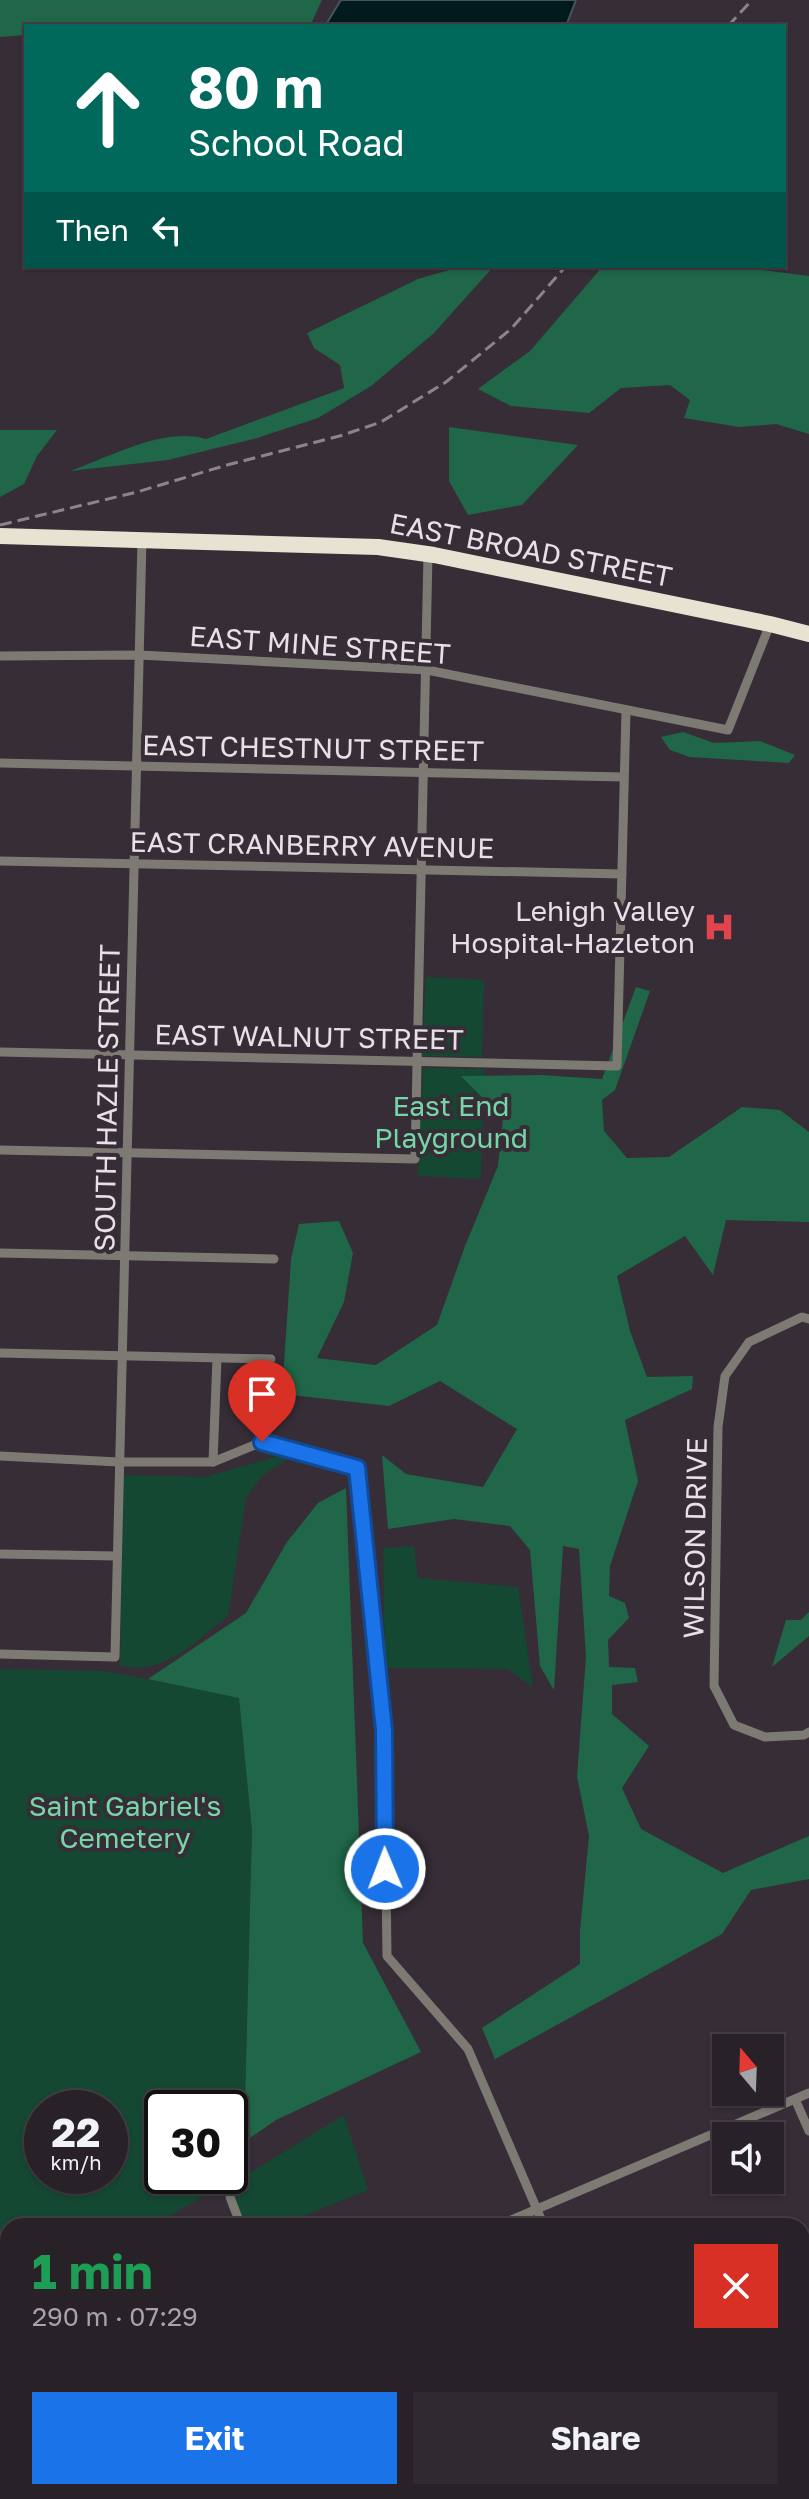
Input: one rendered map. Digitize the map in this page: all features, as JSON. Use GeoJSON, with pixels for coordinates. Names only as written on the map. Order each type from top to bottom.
{"type":"FeatureCollection","features":[{"type":"Feature","properties":{"kind":"highway","name":"EAST BROAD STREET"},"geometry":{"type":"LineString","coordinates":[[0,536],[378,547],[428,554],[809,634]]}},
{"type":"Feature","properties":{"kind":"street","name":"SOUTH HAZLE STREET"},"geometry":{"type":"LineString","coordinates":[[0,1654],[115,1657],[142,539]]}},
{"type":"Feature","properties":{"kind":"street"},"geometry":{"type":"LineString","coordinates":[[0,1150],[415,1159],[428,554]]}},
{"type":"Feature","properties":{"kind":"street","name":"EAST MINE STREET"},"geometry":{"type":"LineString","coordinates":[[0,656],[139,655],[427,670],[728,730],[770,624]]}},
{"type":"Feature","properties":{"kind":"street"},"geometry":{"type":"LineString","coordinates":[[622,874],[626,711]]}},
{"type":"Feature","properties":{"kind":"street","name":"EAST CHESTNUT STREET"},"geometry":{"type":"LineString","coordinates":[[0,763],[624,777]]}},
{"type":"Feature","properties":{"kind":"street","name":"EAST CRANBERRY AVENUE"},"geometry":{"type":"LineString","coordinates":[[0,861],[622,874]]}},
{"type":"Feature","properties":{"kind":"street","name":"EAST WALNUT STREET"},"geometry":{"type":"LineString","coordinates":[[0,1052],[617,1066],[622,874]]}},
{"type":"Feature","properties":{"kind":"street"},"geometry":{"type":"LineString","coordinates":[[0,1253],[274,1259]]}},
{"type":"Feature","properties":{"kind":"street","name":"WILSON DRIVE"},"geometry":{"type":"LineString","coordinates":[[809,1319],[802,1317],[749,1342],[725,1376],[718,1427],[714,1686],[734,1725],[765,1737],[804,1735],[809,1732]]}},
{"type":"Feature","properties":{"kind":"street"},"geometry":{"type":"LineString","coordinates":[[0,1353],[271,1359]]}},
{"type":"Feature","properties":{"kind":"street"},"geometry":{"type":"LineString","coordinates":[[213,1462],[217,1358]]}},
{"type":"Feature","properties":{"kind":"street"},"geometry":{"type":"LineString","coordinates":[[0,1456],[119,1462],[213,1462],[262,1442],[357,1468],[384,1730],[387,1956],[468,2049],[541,2218]]}},
{"type":"Feature","properties":{"kind":"street"},"geometry":{"type":"LineString","coordinates":[[0,1554],[117,1556]]}},
{"type":"Feature","properties":{"kind":"street"},"geometry":{"type":"LineString","coordinates":[[516,2218],[809,2093]]}},
{"type":"Feature","properties":{"kind":"street"},"geometry":{"type":"LineString","coordinates":[[795,2099],[809,2131]]}},
{"type":"Feature","properties":{"kind":"street"},"geometry":{"type":"LineString","coordinates":[[230,2197],[238,2218]]}},
{"type":"Feature","properties":{"kind":"green space"},"geometry":{"type":"Polygon","coordinates":[[[0,0],[322,0],[311,24],[24,24],[24,35],[0,37],[0,0]]]}},
{"type":"Feature","properties":{"kind":"green space"},"geometry":{"type":"Polygon","coordinates":[[[456,268],[492,268],[433,334],[371,386],[318,418],[257,438],[168,460],[70,471],[155,440],[190,436],[206,439],[344,388],[340,365],[314,348],[307,333],[418,279],[456,268]]]}},
{"type":"Feature","properties":{"kind":"green space"},"geometry":{"type":"Polygon","coordinates":[[[601,268],[746,268],[809,276],[809,434],[776,424],[739,427],[684,418],[690,400],[670,385],[621,388],[589,413],[511,406],[478,389],[530,351],[601,268]]]}},
{"type":"Feature","properties":{"kind":"green space"},"geometry":{"type":"Polygon","coordinates":[[[449,427],[578,445],[522,505],[468,515],[449,481],[449,427]]]}},
{"type":"Feature","properties":{"kind":"green space"},"geometry":{"type":"Polygon","coordinates":[[[0,430],[57,430],[37,456],[24,484],[0,497],[0,430]]]}},
{"type":"Feature","properties":{"kind":"green space"},"geometry":{"type":"Polygon","coordinates":[[[683,732],[714,743],[760,741],[795,755],[789,763],[690,757],[670,750],[661,737],[683,732]]]}},
{"type":"Feature","properties":{"kind":"green space","name":"East End Playground"},"geometry":{"type":"Polygon","coordinates":[[[426,977],[484,980],[482,1057],[422,1056],[426,977]]]}},
{"type":"Feature","properties":{"kind":"green space"},"geometry":{"type":"Polygon","coordinates":[[[636,987],[650,991],[615,1090],[602,1100],[604,1131],[627,1158],[669,1157],[742,1107],[780,1110],[809,1132],[809,1222],[726,1220],[713,1275],[685,1236],[617,1276],[630,1331],[647,1377],[693,1376],[692,1389],[625,1420],[638,1481],[610,1566],[609,1596],[625,1603],[629,1618],[608,1640],[609,1667],[635,1668],[638,1682],[612,1685],[612,1714],[649,1746],[622,1788],[641,1829],[723,1873],[809,1836],[809,1879],[751,1890],[722,1934],[495,2059],[482,2028],[580,1964],[589,1836],[577,1776],[586,1657],[579,1549],[563,1546],[554,1690],[540,1666],[530,1550],[510,1526],[454,1519],[388,1529],[382,1455],[406,1474],[483,1487],[517,1429],[440,1381],[389,1406],[282,1394],[291,1259],[299,1224],[339,1221],[353,1253],[344,1302],[317,1358],[376,1365],[437,1325],[498,1166],[503,1118],[461,1076],[541,1075],[602,1079],[636,987]]]}},
{"type":"Feature","properties":{"kind":"green space","name":"East End Playground"},"geometry":{"type":"Polygon","coordinates":[[[423,1068],[484,1069],[481,1179],[418,1176],[423,1068]]]}},
{"type":"Feature","properties":{"kind":"green space"},"geometry":{"type":"Polygon","coordinates":[[[285,1454],[289,1458],[262,1476],[246,1498],[228,1616],[164,1662],[135,1668],[120,1665],[123,1475],[205,1477],[285,1454]]]}},
{"type":"Feature","properties":{"kind":"green space"},"geometry":{"type":"Polygon","coordinates":[[[346,1488],[363,1943],[421,2052],[276,2120],[248,2139],[248,2090],[245,2090],[252,1830],[239,1698],[148,1679],[246,1613],[287,1542],[318,1503],[346,1488]]]}},
{"type":"Feature","properties":{"kind":"green space"},"geometry":{"type":"Polygon","coordinates":[[[414,1546],[418,1578],[518,1587],[533,1688],[508,1669],[385,1668],[383,1548],[414,1546]]]}},
{"type":"Feature","properties":{"kind":"green space"},"geometry":{"type":"Polygon","coordinates":[[[809,1612],[809,1636],[772,1667],[786,1620],[801,1620],[809,1612]]]}},
{"type":"Feature","properties":{"kind":"green space","name":"Saint Gabriel's Cemetery"},"geometry":{"type":"Polygon","coordinates":[[[0,1669],[104,1671],[239,1697],[252,1830],[245,2090],[144,2090],[144,2194],[206,2194],[166,2218],[0,2218],[0,1669]]]}},
{"type":"Feature","properties":{"kind":"green space"},"geometry":{"type":"Polygon","coordinates":[[[344,2115],[368,2190],[298,2218],[242,2218],[233,2194],[248,2194],[248,2174],[344,2115]]]}},
{"type":"Feature","properties":{"kind":"water"},"geometry":{"type":"Polygon","coordinates":[[[341,0],[576,0],[567,24],[326,24],[341,0]]]}},
{"type":"Feature","properties":{"kind":"railway"},"geometry":{"type":"LineString","coordinates":[[730,24],[752,0]]}},
{"type":"Feature","properties":{"kind":"railway"},"geometry":{"type":"LineString","coordinates":[[0,525],[137,492],[381,422],[446,382],[511,329],[564,268]]}},
{"type":"Feature","properties":{"kind":"place","name":"Lehigh Valley Hospital-Hazleton"},"geometry":{"type":"Point","coordinates":[719,927]}},
{"type":"Feature","properties":{"kind":"route"},"geometry":{"type":"LineString","coordinates":[[262,1442],[357,1468],[384,1730],[385,1869]]}}]}
